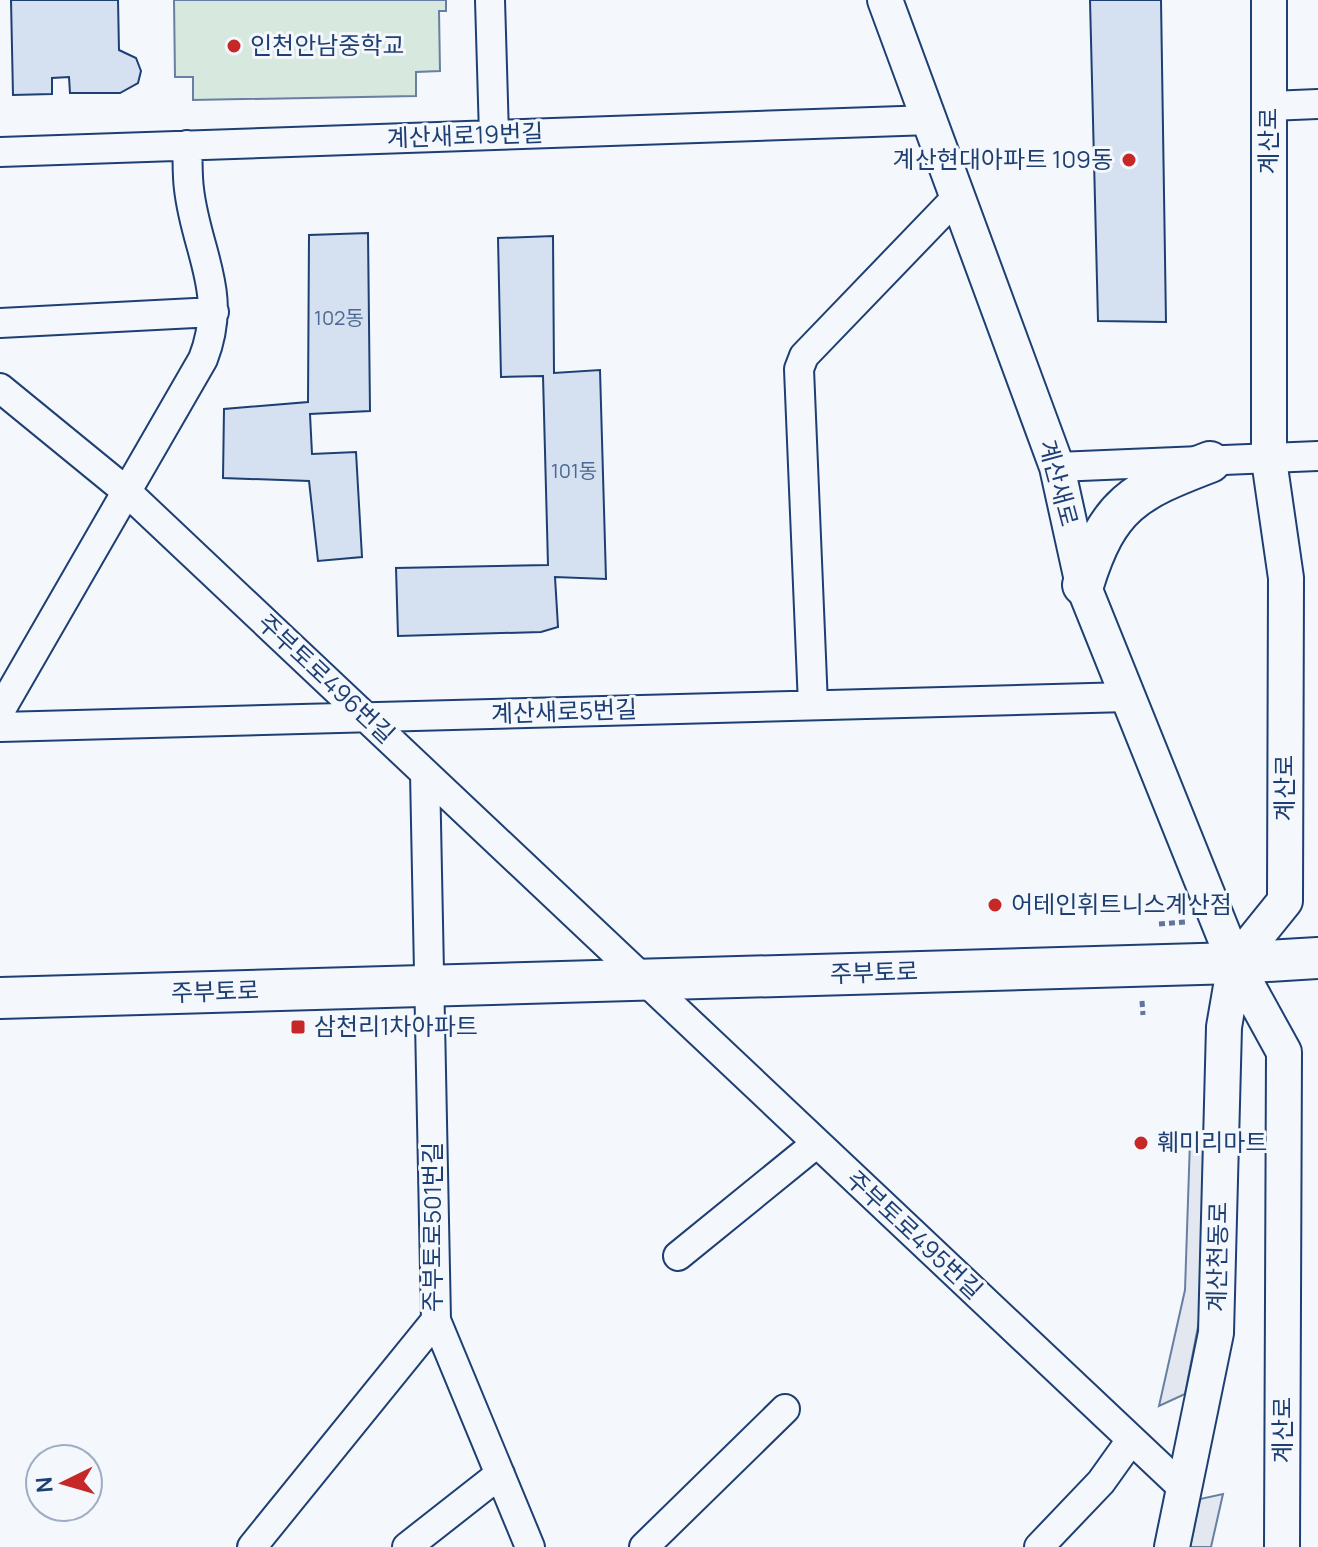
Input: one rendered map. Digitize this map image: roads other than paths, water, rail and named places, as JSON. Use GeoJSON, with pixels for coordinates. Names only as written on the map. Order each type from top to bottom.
{"type":"FeatureCollection","features":[{"type":"Feature","properties":{"kind":"main road"},"geometry":{"type":"LineString","coordinates":[[1083,585],[1097,541],[1125,506],[1156,483],[1210,462]]}},
{"type":"Feature","properties":{"kind":"main road","name":"주부토로"},"geometry":{"type":"LineString","coordinates":[[0,998],[1235,963],[1318,958]]}},
{"type":"Feature","properties":{"kind":"street"},"geometry":{"type":"LineString","coordinates":[[490,0],[494,135]]}},
{"type":"Feature","properties":{"kind":"street","name":"계산새로"},"geometry":{"type":"LineString","coordinates":[[885,0],[1057,467],[1083,585],[1235,963]]}},
{"type":"Feature","properties":{"kind":"street","name":"계산로"},"geometry":{"type":"LineString","coordinates":[[1269,0],[1269,460],[1286,578],[1285,901],[1235,963],[1284,1052],[1282,1547]]}},
{"type":"Feature","properties":{"kind":"street"},"geometry":{"type":"LineString","coordinates":[[1269,106],[1318,104]]}},
{"type":"Feature","properties":{"kind":"street","name":"계산새로19번길"},"geometry":{"type":"LineString","coordinates":[[0,152],[931,120]]}},
{"type":"Feature","properties":{"kind":"street"},"geometry":{"type":"LineString","coordinates":[[0,711],[203,359],[212,336],[212,276],[189,191],[187,145]]}},
{"type":"Feature","properties":{"kind":"street"},"geometry":{"type":"LineString","coordinates":[[813,705],[799,369],[804,356],[959,195]]}},
{"type":"Feature","properties":{"kind":"street"},"geometry":{"type":"LineString","coordinates":[[0,323],[214,312]]}},
{"type":"Feature","properties":{"kind":"street","name":"주부토로496번길"},"geometry":{"type":"LineString","coordinates":[[0,388],[126,491],[644,980]]}},
{"type":"Feature","properties":{"kind":"street"},"geometry":{"type":"LineString","coordinates":[[1057,467],[1318,456]]}},
{"type":"Feature","properties":{"kind":"street","name":"계산새로5번길"},"geometry":{"type":"LineString","coordinates":[[0,727],[1128,697]]}},
{"type":"Feature","properties":{"kind":"street"},"geometry":{"type":"LineString","coordinates":[[425,773],[430,986]]}},
{"type":"Feature","properties":{"kind":"street","name":"계산천동로"},"geometry":{"type":"LineString","coordinates":[[1172,1547],[1216,1333],[1224,1027],[1235,963]]}},
{"type":"Feature","properties":{"kind":"street","name":"주부토로495번길"},"geometry":{"type":"LineString","coordinates":[[644,980],[1184,1489]]}},
{"type":"Feature","properties":{"kind":"street","name":"주부토로501번길"},"geometry":{"type":"LineString","coordinates":[[252,1547],[436,1320],[430,986]]}},
{"type":"Feature","properties":{"kind":"street"},"geometry":{"type":"LineString","coordinates":[[678,1256],[817,1143]]}},
{"type":"Feature","properties":{"kind":"street"},"geometry":{"type":"LineString","coordinates":[[436,1320],[530,1547]]}},
{"type":"Feature","properties":{"kind":"street"},"geometry":{"type":"LineString","coordinates":[[644,1547],[785,1409]]}},
{"type":"Feature","properties":{"kind":"street"},"geometry":{"type":"LineString","coordinates":[[1039,1547],[1101,1482],[1131,1440]]}},
{"type":"Feature","properties":{"kind":"street"},"geometry":{"type":"LineString","coordinates":[[407,1547],[500,1474]]}},
{"type":"Feature","properties":{"kind":"place","name":"인천안남중학교"},"geometry":{"type":"Point","coordinates":[234,46]}},
{"type":"Feature","properties":{"kind":"place","name":"계산현대아파트 109동"},"geometry":{"type":"Point","coordinates":[1129,160]}},
{"type":"Feature","properties":{"kind":"place","name":"어테인휘트니스계산점"},"geometry":{"type":"Point","coordinates":[995,905]}},
{"type":"Feature","properties":{"kind":"place","name":"삼천리1차아파트"},"geometry":{"type":"Point","coordinates":[298,1027]}},
{"type":"Feature","properties":{"kind":"place","name":"훼미리마트"},"geometry":{"type":"Point","coordinates":[1141,1143]}}]}
